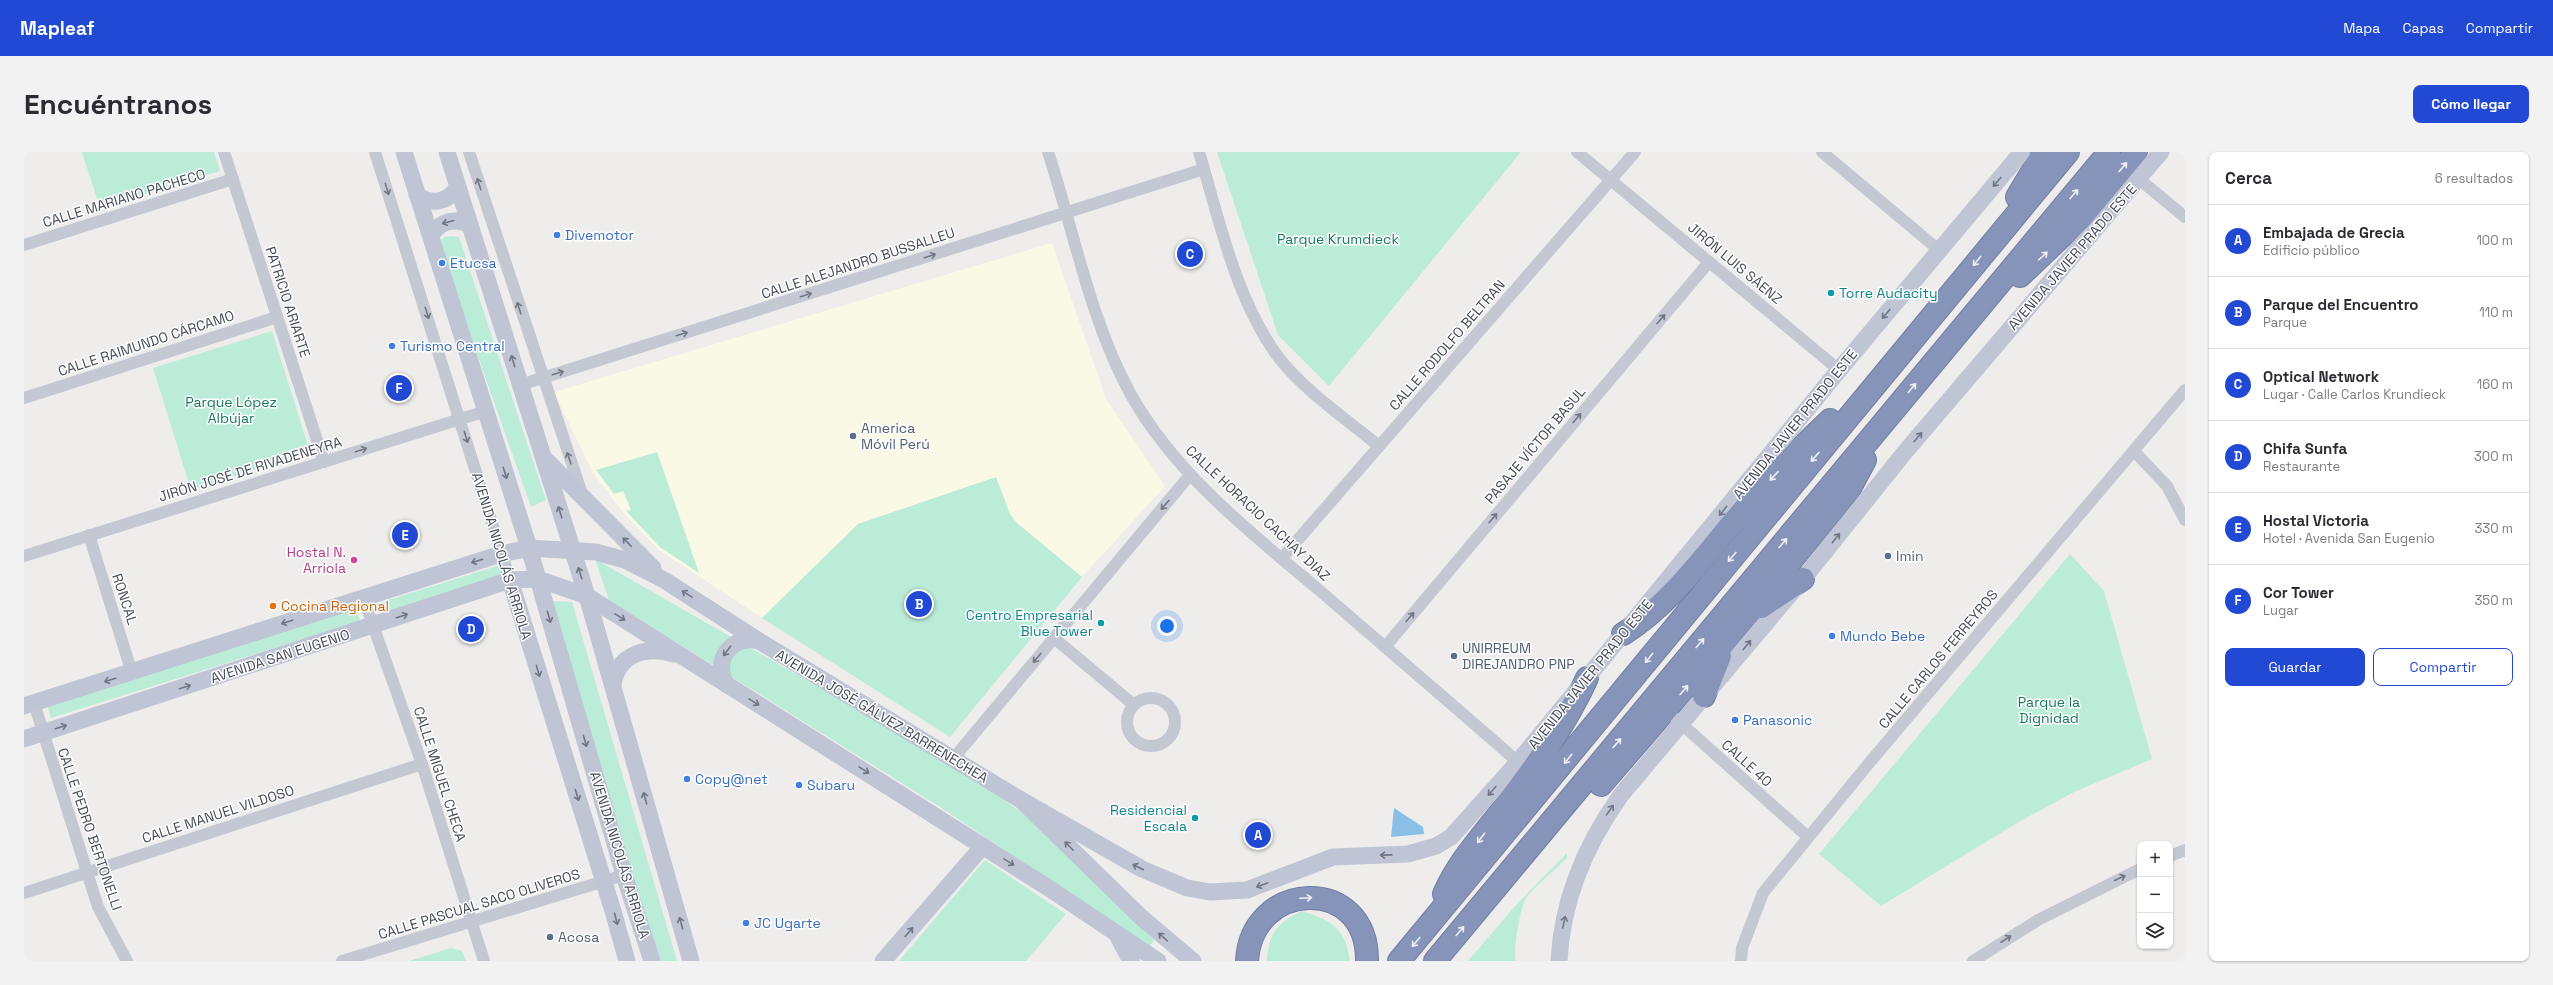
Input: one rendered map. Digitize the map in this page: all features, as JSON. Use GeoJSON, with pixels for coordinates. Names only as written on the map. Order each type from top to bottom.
{"type":"FeatureCollection","features":[{"type":"Feature","properties":{"kind":"highway"},"geometry":{"type":"LineString","coordinates":[[2002,231],[2019,194],[2044,152]]}},
{"type":"Feature","properties":{"kind":"highway"},"geometry":{"type":"LineString","coordinates":[[1400,961],[2068,152]]}},
{"type":"Feature","properties":{"kind":"highway"},"geometry":{"type":"LineString","coordinates":[[1435,961],[2109,152]]}},
{"type":"Feature","properties":{"kind":"highway"},"geometry":{"type":"LineString","coordinates":[[1971,318],[2052,247],[2080,218],[2136,152]]}},
{"type":"Feature","properties":{"kind":"highway"},"geometry":{"type":"LineString","coordinates":[[1623,634],[1658,608],[1791,458],[1884,373]]}},
{"type":"Feature","properties":{"kind":"highway"},"geometry":{"type":"LineString","coordinates":[[1512,870],[1674,717],[1726,640],[1848,490],[1887,418]]}},
{"type":"Feature","properties":{"kind":"highway"},"geometry":{"type":"LineString","coordinates":[[1744,619],[1803,579]]}},
{"type":"Feature","properties":{"kind":"highway"},"geometry":{"type":"LineString","coordinates":[[1704,696],[1726,640]]}},
{"type":"Feature","properties":{"kind":"highway"},"geometry":{"type":"LineString","coordinates":[[1432,923],[1460,863],[1547,749],[1569,714],[1587,678]]}},
{"type":"Feature","properties":{"kind":"highway"},"geometry":{"type":"LineString","coordinates":[[1248,961],[1252,937],[1265,917],[1286,903],[1300,898],[1312,898],[1336,904],[1352,915],[1363,932],[1367,961]]}},
{"type":"Feature","properties":{"kind":"main road","name":"AVENIDA NICOLÁS ARRIOLA"},"geometry":{"type":"LineString","coordinates":[[404,152],[529,548],[624,875],[652,961]]}},
{"type":"Feature","properties":{"kind":"main road"},"geometry":{"type":"LineString","coordinates":[[447,152],[587,596],[690,960]]}},
{"type":"Feature","properties":{"kind":"main road","name":"AVENIDA JAVIER PRADO ESTE"},"geometry":{"type":"LineString","coordinates":[[1021,800],[1076,833],[1156,876],[1187,888],[1228,892],[1256,887],[1333,857],[1408,854],[1436,846],[1459,830],[1518,762],[1839,370],[2022,152]]}},
{"type":"Feature","properties":{"kind":"main road","name":"AVENIDA JAVIER PRADO ESTE"},"geometry":{"type":"LineString","coordinates":[[1559,961],[1561,936],[1570,896],[1590,844],[1674,717],[1704,696],[1803,579],[1905,452],[2161,152]]}},
{"type":"Feature","properties":{"kind":"main road"},"geometry":{"type":"LineString","coordinates":[[417,195],[429,201],[441,201],[454,193],[458,187]]}},
{"type":"Feature","properties":{"kind":"main road"},"geometry":{"type":"LineString","coordinates":[[430,236],[437,227],[447,222],[459,221],[470,226]]}},
{"type":"Feature","properties":{"kind":"main road"},"geometry":{"type":"LineString","coordinates":[[543,458],[582,495],[664,580]]}},
{"type":"Feature","properties":{"kind":"main road"},"geometry":{"type":"LineString","coordinates":[[29,705],[132,673],[363,597],[501,554],[529,548]]}},
{"type":"Feature","properties":{"kind":"main road","name":"AVENIDA JOSÉ GÁLVEZ BARRENECHEA"},"geometry":{"type":"LineString","coordinates":[[529,548],[572,549],[625,560],[664,580],[759,641],[1021,800],[1142,918],[1193,961]]}},
{"type":"Feature","properties":{"kind":"main road"},"geometry":{"type":"LineString","coordinates":[[538,579],[587,596],[983,846],[1158,961]]}},
{"type":"Feature","properties":{"kind":"main road","name":"AVENIDA SAN EUGENIO"},"geometry":{"type":"LineString","coordinates":[[24,739],[510,580],[538,579]]}},
{"type":"Feature","properties":{"kind":"main road","name":"AVENIDA NICOLÁS ARRIOLA"},"geometry":{"type":"LineString","coordinates":[[510,580],[604,881],[627,961]]}},
{"type":"Feature","properties":{"kind":"main road"},"geometry":{"type":"LineString","coordinates":[[727,685],[721,671],[722,661],[726,651],[734,644],[744,640],[759,641]]}},
{"type":"Feature","properties":{"kind":"main road"},"geometry":{"type":"LineString","coordinates":[[613,685],[620,666],[628,657],[638,652],[655,651],[685,658]]}},
{"type":"Feature","properties":{"kind":"main road"},"geometry":{"type":"LineString","coordinates":[[883,961],[983,846]]}},
{"type":"Feature","properties":{"kind":"main road"},"geometry":{"type":"LineString","coordinates":[[1116,933],[1130,961]]}},
{"type":"Feature","properties":{"kind":"street","name":"PATRICIO ARIARTE"},"geometry":{"type":"LineString","coordinates":[[224,152],[324,462]]}},
{"type":"Feature","properties":{"kind":"street","name":"AVENIDA NICOLÁS ARRIOLA"},"geometry":{"type":"LineString","coordinates":[[375,152],[510,580]]}},
{"type":"Feature","properties":{"kind":"street"},"geometry":{"type":"LineString","coordinates":[[469,152],[542,378],[582,495]]}},
{"type":"Feature","properties":{"kind":"street","name":"CALLE HORACIO CACHAY DIAZ"},"geometry":{"type":"LineString","coordinates":[[1048,152],[1098,316],[1117,366],[1146,419],[1190,475],[1282,558],[1518,762]]}},
{"type":"Feature","properties":{"kind":"street"},"geometry":{"type":"LineString","coordinates":[[1199,152],[1237,274],[1254,319],[1279,358],[1309,390],[1379,446]]}},
{"type":"Feature","properties":{"kind":"street","name":"JIRÓN LUIS SÁENZ"},"geometry":{"type":"LineString","coordinates":[[1577,152],[1839,370]]}},
{"type":"Feature","properties":{"kind":"street","name":"CALLE RODOLFO BELTRAN"},"geometry":{"type":"LineString","coordinates":[[1282,558],[1635,152]]}},
{"type":"Feature","properties":{"kind":"street"},"geometry":{"type":"LineString","coordinates":[[1822,152],[1940,251]]}},
{"type":"Feature","properties":{"kind":"street","name":"CALLE ALEJANDRO BUSSALLEU"},"geometry":{"type":"LineString","coordinates":[[520,385],[1204,169]]}},
{"type":"Feature","properties":{"kind":"street","name":"CALLE MARIANO PACHECO"},"geometry":{"type":"LineString","coordinates":[[24,245],[233,179]]}},
{"type":"Feature","properties":{"kind":"street"},"geometry":{"type":"LineString","coordinates":[[2139,179],[2185,217]]}},
{"type":"Feature","properties":{"kind":"street","name":"PASAJE VÍCTOR BASUL"},"geometry":{"type":"LineString","coordinates":[[1385,647],[1709,262]]}},
{"type":"Feature","properties":{"kind":"street","name":"CALLE RAIMUNDO CÁRCAMO"},"geometry":{"type":"LineString","coordinates":[[24,398],[277,317]]}},
{"type":"Feature","properties":{"kind":"street","name":"CALLE CARLOS FERREYROS"},"geometry":{"type":"LineString","coordinates":[[1741,961],[1742,948],[1763,893],[1808,837],[2185,390]]}},
{"type":"Feature","properties":{"kind":"street","name":"JIRÓN JOSÉ DE RIVADENEYRA"},"geometry":{"type":"LineString","coordinates":[[24,556],[486,411]]}},
{"type":"Feature","properties":{"kind":"street"},"geometry":{"type":"LineString","coordinates":[[2134,451],[2167,486],[2185,520]]}},
{"type":"Feature","properties":{"kind":"street"},"geometry":{"type":"LineString","coordinates":[[953,759],[1190,475]]}},
{"type":"Feature","properties":{"kind":"street","name":"RONCAL"},"geometry":{"type":"LineString","coordinates":[[89,535],[132,673]]}},
{"type":"Feature","properties":{"kind":"street","name":"CALLE MIGUEL CHECA"},"geometry":{"type":"LineString","coordinates":[[363,597],[422,764],[484,961]]}},
{"type":"Feature","properties":{"kind":"street"},"geometry":{"type":"LineString","coordinates":[[1054,638],[1134,705]]}},
{"type":"Feature","properties":{"kind":"street"},"geometry":{"type":"LineString","coordinates":[[1150,698],[1166,702],[1173,712],[1175,724],[1168,739],[1154,746],[1146,746],[1133,739],[1126,724],[1127,717],[1134,705],[1142,699],[1150,698]]}},
{"type":"Feature","properties":{"kind":"street","name":"CALLE PEDRO BERTONELLI"},"geometry":{"type":"LineString","coordinates":[[29,705],[42,734],[98,907],[127,961]]}},
{"type":"Feature","properties":{"kind":"street","name":"CALLE 40"},"geometry":{"type":"LineString","coordinates":[[1674,717],[1808,837]]}},
{"type":"Feature","properties":{"kind":"street","name":"CALLE MANUEL VILDOSO"},"geometry":{"type":"LineString","coordinates":[[24,893],[87,874],[222,828],[422,764]]}},
{"type":"Feature","properties":{"kind":"street"},"geometry":{"type":"LineString","coordinates":[[2173,855],[2185,850]]}},
{"type":"Feature","properties":{"kind":"street"},"geometry":{"type":"LineString","coordinates":[[1973,961],[2038,920],[2137,870]]}},
{"type":"Feature","properties":{"kind":"street","name":"CALLE PASCUAL SACO OLIVEROS"},"geometry":{"type":"LineString","coordinates":[[342,961],[624,875]]}},
{"type":"Feature","properties":{"kind":"shaded area","name":"America Móvil Perú"},"geometry":{"type":"Polygon","coordinates":[[[1052,243],[1106,399],[1165,486],[1082,577],[1017,523],[1010,514],[996,477],[858,524],[762,618],[659,550],[626,516],[593,473],[554,392],[1052,243]]]}},
{"type":"Feature","properties":{"kind":"green space"},"geometry":{"type":"Polygon","coordinates":[[[82,152],[214,152],[220,171],[100,208],[82,152]]]}},
{"type":"Feature","properties":{"kind":"green space","name":"Parque Krumdieck"},"geometry":{"type":"Polygon","coordinates":[[[1217,152],[1521,152],[1329,386],[1278,335],[1217,152]]]}},
{"type":"Feature","properties":{"kind":"green space"},"geometry":{"type":"Polygon","coordinates":[[[444,237],[459,237],[546,500],[531,507],[438,243],[444,237]]]}},
{"type":"Feature","properties":{"kind":"green space","name":"Parque López Albújar"},"geometry":{"type":"Polygon","coordinates":[[[272,331],[310,452],[191,490],[153,368],[272,331]]]}},
{"type":"Feature","properties":{"kind":"green space"},"geometry":{"type":"Polygon","coordinates":[[[657,452],[699,573],[660,547],[626,511],[631,510],[623,491],[614,494],[596,470],[657,452]]]}},
{"type":"Feature","properties":{"kind":"green space"},"geometry":{"type":"Polygon","coordinates":[[[996,477],[1010,514],[1017,523],[1082,577],[950,737],[762,618],[858,524],[996,477]]]}},
{"type":"Feature","properties":{"kind":"green space","name":"Parque la Dignidad"},"geometry":{"type":"Polygon","coordinates":[[[2070,554],[2104,591],[2152,759],[2074,792],[2017,823],[1881,906],[1819,854],[2070,554]]]}},
{"type":"Feature","properties":{"kind":"green space"},"geometry":{"type":"Polygon","coordinates":[[[595,559],[967,772],[1045,830],[1082,870],[1154,940],[1150,946],[940,807],[609,600],[595,559]]]}},
{"type":"Feature","properties":{"kind":"green space"},"geometry":{"type":"Polygon","coordinates":[[[500,565],[503,576],[382,614],[379,603],[500,565]]]}},
{"type":"Feature","properties":{"kind":"green space"},"geometry":{"type":"Polygon","coordinates":[[[553,601],[572,602],[677,961],[656,961],[553,601]]]}},
{"type":"Feature","properties":{"kind":"green space"},"geometry":{"type":"Polygon","coordinates":[[[355,607],[360,621],[51,718],[47,704],[355,607]]]}},
{"type":"Feature","properties":{"kind":"green space"},"geometry":{"type":"Polygon","coordinates":[[[1567,853],[1567,858],[1539,884],[1525,900],[1521,912],[1515,948],[1516,961],[1468,961],[1517,904],[1567,853]]]}},
{"type":"Feature","properties":{"kind":"green space"},"geometry":{"type":"Polygon","coordinates":[[[985,860],[1066,914],[1026,961],[899,961],[985,860]]]}},
{"type":"Feature","properties":{"kind":"green space"},"geometry":{"type":"Polygon","coordinates":[[[1302,911],[1329,922],[1341,933],[1345,940],[1350,961],[1267,961],[1272,936],[1276,930],[1281,924],[1302,911]]]}},
{"type":"Feature","properties":{"kind":"green space"},"geometry":{"type":"Polygon","coordinates":[[[451,948],[462,951],[466,961],[409,961],[451,948]]]}},
{"type":"Feature","properties":{"kind":"water"},"geometry":{"type":"Polygon","coordinates":[[[1394,808],[1423,827],[1424,834],[1391,837],[1394,808]]]}},
{"type":"Feature","properties":{"kind":"place","name":"Divemotor"},"geometry":{"type":"Point","coordinates":[557,235]}},
{"type":"Feature","properties":{"kind":"place","name":"Optical Network"},"geometry":{"type":"Point","coordinates":[1190,254]}},
{"type":"Feature","properties":{"kind":"place","name":"Etucsa"},"geometry":{"type":"Point","coordinates":[442,263]}},
{"type":"Feature","properties":{"kind":"place","name":"Torre Audacity"},"geometry":{"type":"Point","coordinates":[1831,293]}},
{"type":"Feature","properties":{"kind":"place","name":"Turismo Central"},"geometry":{"type":"Point","coordinates":[392,346]}},
{"type":"Feature","properties":{"kind":"place","name":"Cor Tower"},"geometry":{"type":"Point","coordinates":[399,388]}},
{"type":"Feature","properties":{"kind":"place","name":"America Móvil Perú"},"geometry":{"type":"Point","coordinates":[853,436]}},
{"type":"Feature","properties":{"kind":"place","name":"Hostal Victoria"},"geometry":{"type":"Point","coordinates":[405,535]}},
{"type":"Feature","properties":{"kind":"place","name":"Imin"},"geometry":{"type":"Point","coordinates":[1888,556]}},
{"type":"Feature","properties":{"kind":"place","name":"Hostal N. Arriola"},"geometry":{"type":"Point","coordinates":[354,560]}},
{"type":"Feature","properties":{"kind":"place","name":"Parque del Encuentro"},"geometry":{"type":"Point","coordinates":[919,604]}},
{"type":"Feature","properties":{"kind":"place","name":"Cocina Regional"},"geometry":{"type":"Point","coordinates":[273,606]}},
{"type":"Feature","properties":{"kind":"place","name":"Centro Empresarial Blue Tower"},"geometry":{"type":"Point","coordinates":[1101,623]}},
{"type":"Feature","properties":{"kind":"place","name":"Chifa Sunfa"},"geometry":{"type":"Point","coordinates":[471,629]}},
{"type":"Feature","properties":{"kind":"place","name":"Mundo Bebe"},"geometry":{"type":"Point","coordinates":[1832,636]}},
{"type":"Feature","properties":{"kind":"place","name":"UNIRREUM DIREJANDRO PNP"},"geometry":{"type":"Point","coordinates":[1454,656]}},
{"type":"Feature","properties":{"kind":"place","name":"Panasonic"},"geometry":{"type":"Point","coordinates":[1735,720]}},
{"type":"Feature","properties":{"kind":"place","name":"Copy@net"},"geometry":{"type":"Point","coordinates":[687,779]}},
{"type":"Feature","properties":{"kind":"place","name":"Subaru"},"geometry":{"type":"Point","coordinates":[799,785]}},
{"type":"Feature","properties":{"kind":"place","name":"Residencial Escala"},"geometry":{"type":"Point","coordinates":[1195,818]}},
{"type":"Feature","properties":{"kind":"place","name":"Embajada de Grecia"},"geometry":{"type":"Point","coordinates":[1258,835]}},
{"type":"Feature","properties":{"kind":"place","name":"JC Ugarte"},"geometry":{"type":"Point","coordinates":[746,923]}},
{"type":"Feature","properties":{"kind":"place","name":"Acosa"},"geometry":{"type":"Point","coordinates":[550,937]}}]}
